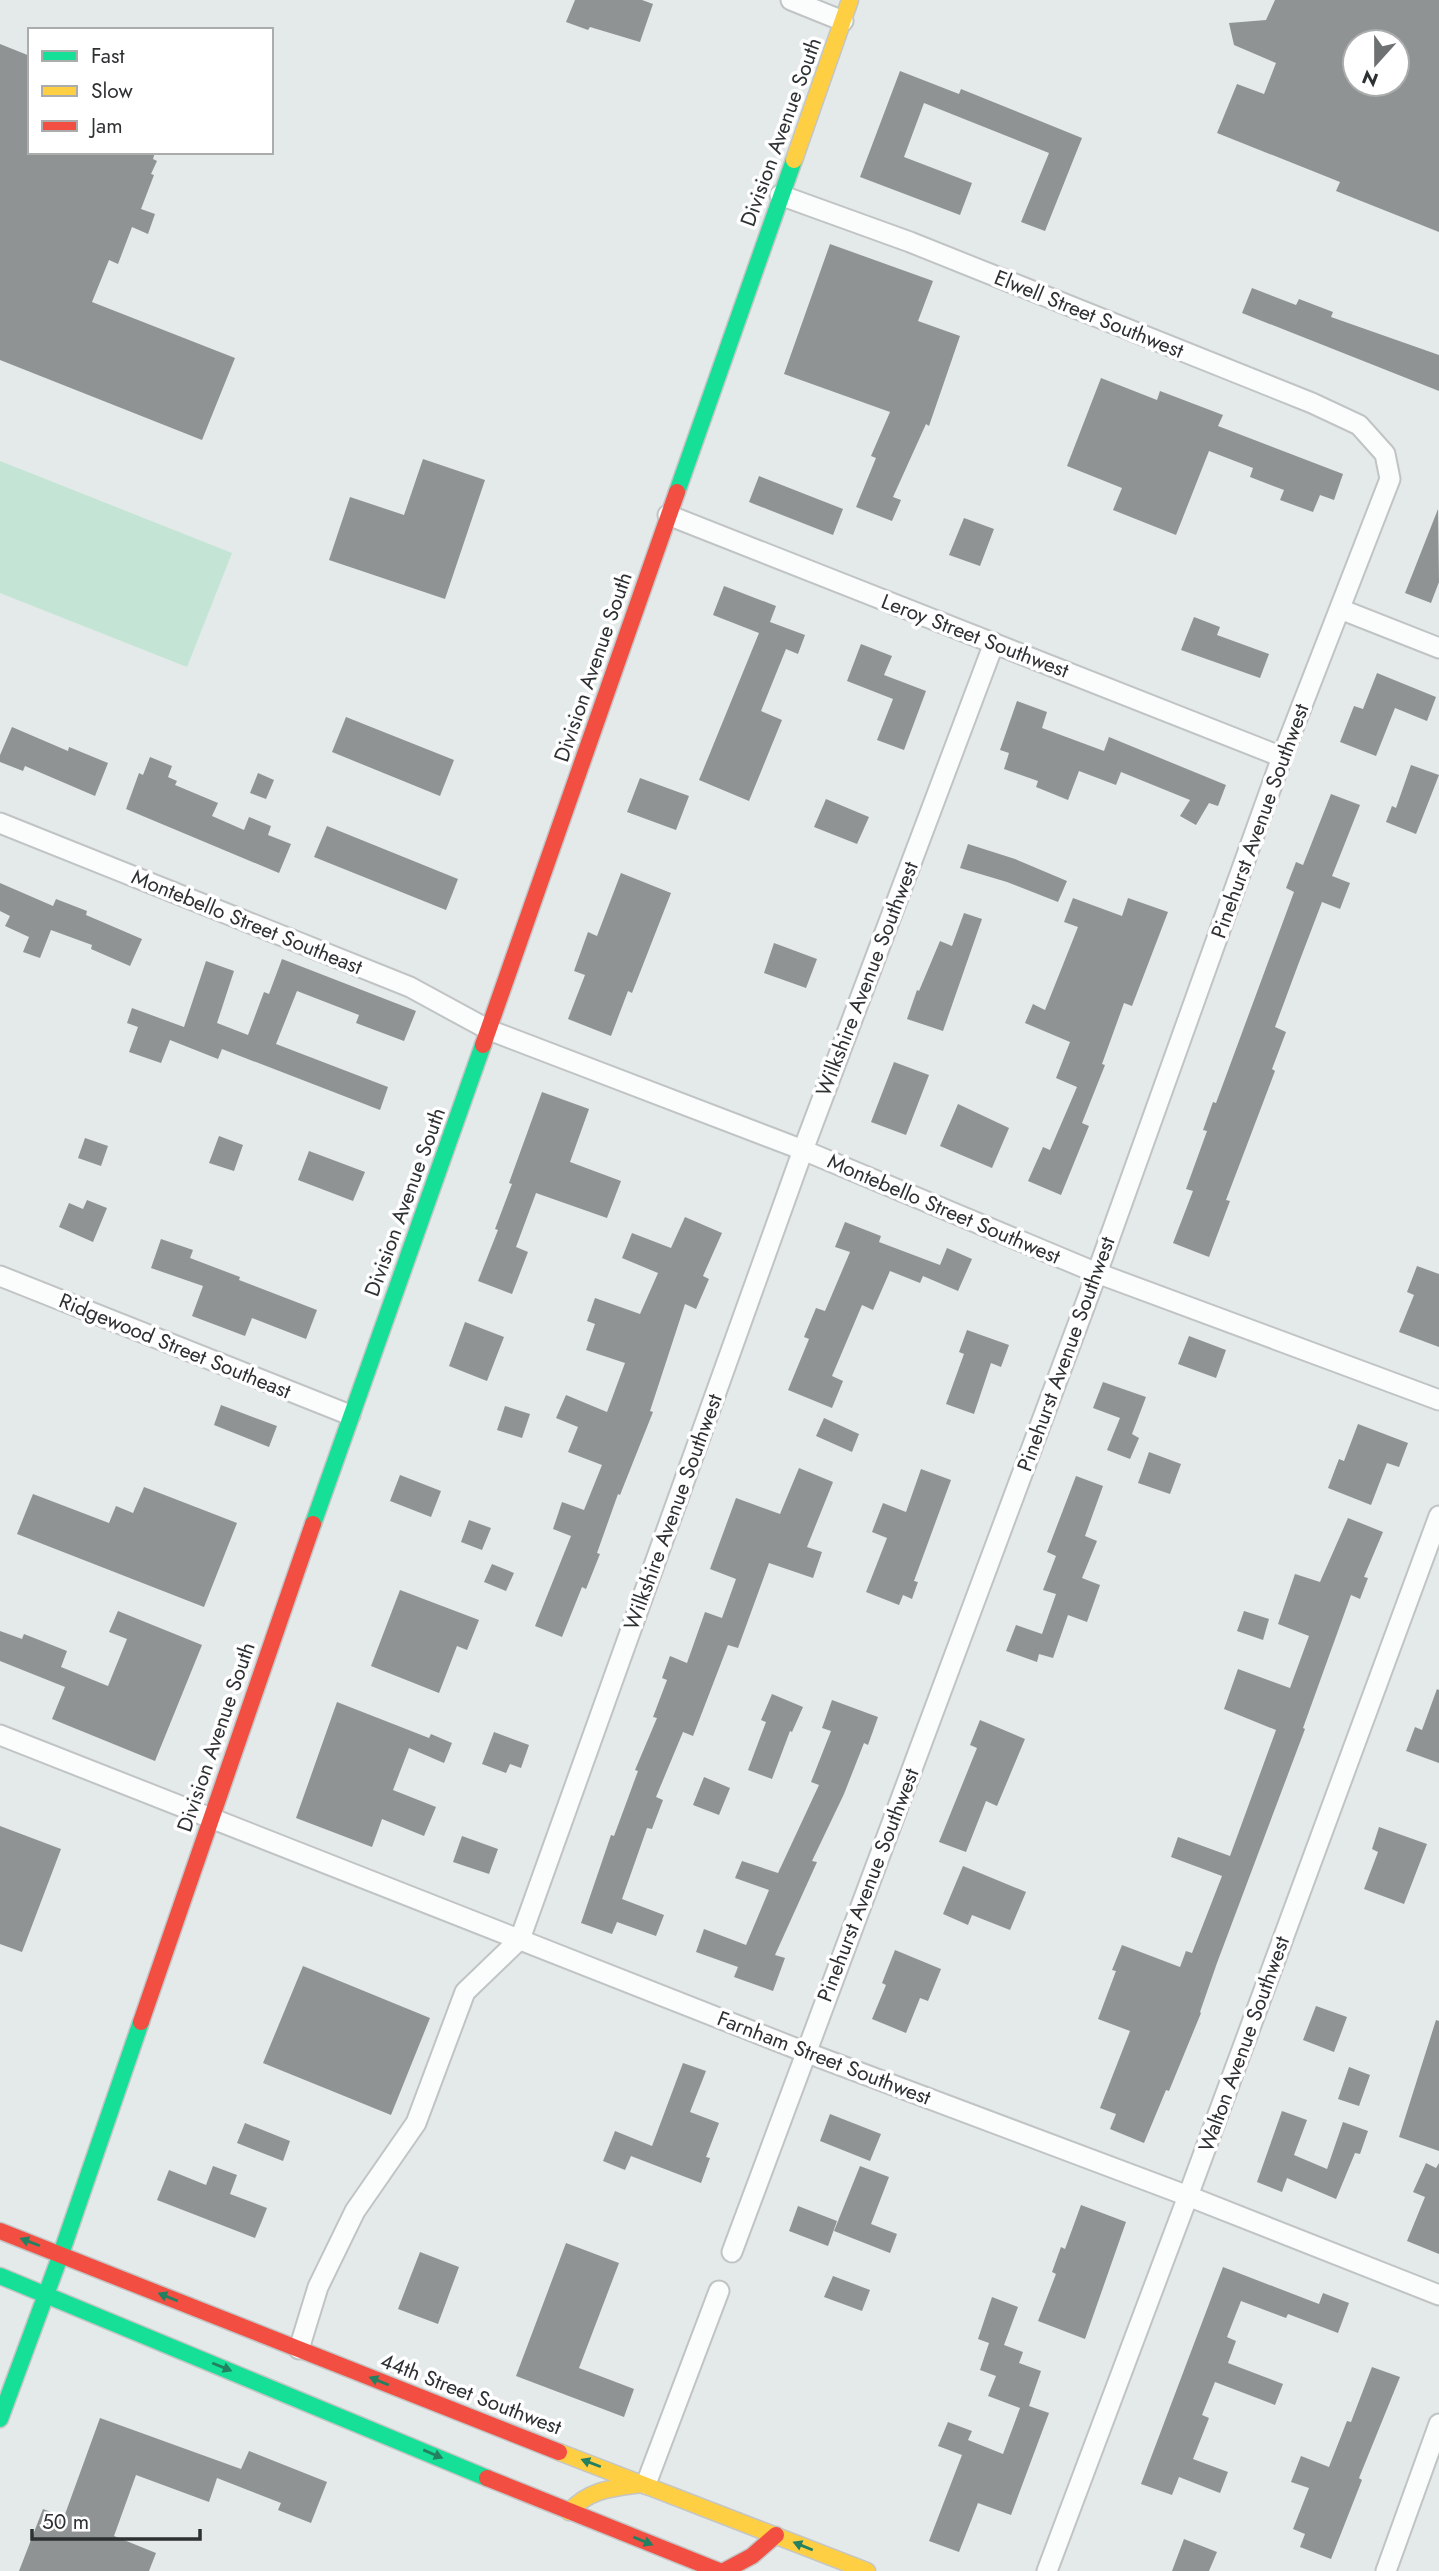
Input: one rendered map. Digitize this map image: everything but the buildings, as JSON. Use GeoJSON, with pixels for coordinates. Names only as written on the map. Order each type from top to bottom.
{"type":"FeatureCollection","features":[{"type":"Feature","properties":{"kind":"main road","name":"Division Avenue South"},"geometry":{"type":"LineString","coordinates":[[0,2419],[61,2254],[350,1415],[489,1030],[850,0]]}},
{"type":"Feature","properties":{"kind":"main road","name":"44th Street Southwest"},"geometry":{"type":"LineString","coordinates":[[0,2231],[867,2571]]}},
{"type":"Feature","properties":{"kind":"main road"},"geometry":{"type":"LineString","coordinates":[[0,2276],[569,2512],[721,2571],[748,2561],[763,2550],[776,2535]]}},
{"type":"Feature","properties":{"kind":"main road"},"geometry":{"type":"LineString","coordinates":[[569,2512],[579,2499],[597,2491],[646,2484]]}},
{"type":"Feature","properties":{"kind":"street"},"geometry":{"type":"LineString","coordinates":[[791,0],[843,21]]}},
{"type":"Feature","properties":{"kind":"street","name":"Elwell Street Southwest"},"geometry":{"type":"LineString","coordinates":[[780,195],[910,242],[1312,402],[1359,425],[1385,454]]}},
{"type":"Feature","properties":{"kind":"street","name":"Pinehurst Avenue Southwest"},"geometry":{"type":"LineString","coordinates":[[732,2252],[1097,1273],[1282,757],[1390,479],[1385,454]]}},
{"type":"Feature","properties":{"kind":"street","name":"Leroy Street Southwest"},"geometry":{"type":"LineString","coordinates":[[668,515],[1282,757]]}},
{"type":"Feature","properties":{"kind":"street"},"geometry":{"type":"LineString","coordinates":[[1340,609],[1439,648]]}},
{"type":"Feature","properties":{"kind":"street","name":"Wilkshire Avenue Southwest"},"geometry":{"type":"LineString","coordinates":[[299,2349],[318,2287],[355,2211],[416,2123],[465,1992],[520,1940],[803,1150],[994,643]]}},
{"type":"Feature","properties":{"kind":"street","name":"Montebello Street Southeast"},"geometry":{"type":"LineString","coordinates":[[0,823],[410,987],[489,1030]]}},
{"type":"Feature","properties":{"kind":"street","name":"Montebello Street Southwest"},"geometry":{"type":"LineString","coordinates":[[489,1030],[803,1150],[1097,1273],[1439,1401]]}},
{"type":"Feature","properties":{"kind":"street","name":"Ridgewood Street Southeast"},"geometry":{"type":"LineString","coordinates":[[0,1276],[350,1415]]}},
{"type":"Feature","properties":{"kind":"street","name":"Walton Avenue Southwest"},"geometry":{"type":"LineString","coordinates":[[1047,2571],[1439,1516]]}},
{"type":"Feature","properties":{"kind":"street","name":"Farnham Street Southwest"},"geometry":{"type":"LineString","coordinates":[[0,1734],[805,2052],[1188,2196],[1439,2295]]}},
{"type":"Feature","properties":{"kind":"street"},"geometry":{"type":"LineString","coordinates":[[646,2484],[719,2291]]}},
{"type":"Feature","properties":{"kind":"street"},"geometry":{"type":"LineString","coordinates":[[1386,2571],[1439,2424]]}},
{"type":"Feature","properties":{"kind":"green space"},"geometry":{"type":"Polygon","coordinates":[[[0,461],[232,553],[187,667],[0,593],[0,461]]]}},
{"type":"Feature","properties":{"kind":"traffic: fast"},"geometry":{"type":"LineString","coordinates":[[677,492],[794,160]]}},
{"type":"Feature","properties":{"kind":"traffic: fast"},"geometry":{"type":"LineString","coordinates":[[313,1524],[483,1045]]}},
{"type":"Feature","properties":{"kind":"traffic: fast"},"geometry":{"type":"LineString","coordinates":[[0,2419],[61,2254],[141,2022]]}},
{"type":"Feature","properties":{"kind":"traffic: fast"},"geometry":{"type":"LineString","coordinates":[[0,2276],[487,2478]]}},
{"type":"Feature","properties":{"kind":"traffic: slow"},"geometry":{"type":"LineString","coordinates":[[794,160],[850,0]]}},
{"type":"Feature","properties":{"kind":"traffic: slow"},"geometry":{"type":"LineString","coordinates":[[559,2452],[867,2571]]}},
{"type":"Feature","properties":{"kind":"traffic: slow"},"geometry":{"type":"LineString","coordinates":[[569,2512],[593,2494],[642,2484]]}},
{"type":"Feature","properties":{"kind":"traffic: jam"},"geometry":{"type":"LineString","coordinates":[[483,1045],[677,492]]}},
{"type":"Feature","properties":{"kind":"traffic: jam"},"geometry":{"type":"LineString","coordinates":[[141,2022],[313,1524]]}},
{"type":"Feature","properties":{"kind":"traffic: jam"},"geometry":{"type":"LineString","coordinates":[[0,2231],[559,2452]]}},
{"type":"Feature","properties":{"kind":"traffic: jam"},"geometry":{"type":"LineString","coordinates":[[487,2478],[719,2571]]}},
{"type":"Feature","properties":{"kind":"traffic: jam"},"geometry":{"type":"LineString","coordinates":[[724,2571],[752,2556],[776,2535]]}}]}
